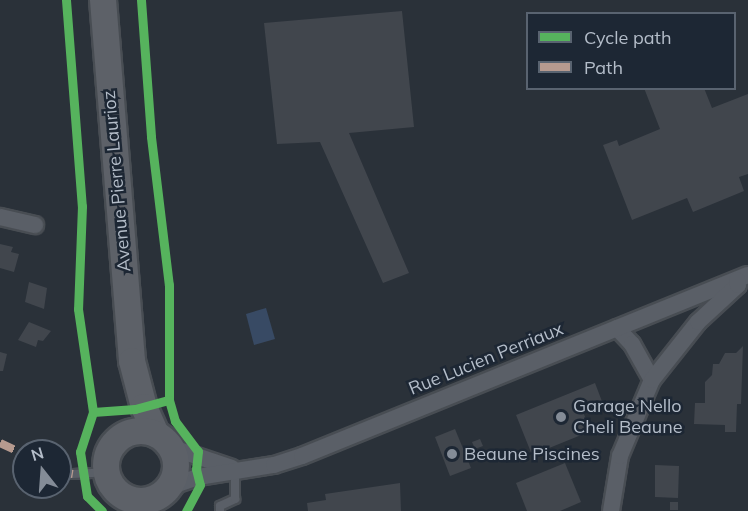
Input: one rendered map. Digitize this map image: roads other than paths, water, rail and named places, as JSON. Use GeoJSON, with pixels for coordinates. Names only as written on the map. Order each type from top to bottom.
{"type":"FeatureCollection","features":[{"type":"Feature","properties":{"kind":"main road","name":"Avenue Pierre Laurioz"},"geometry":{"type":"LineString","coordinates":[[102,0],[132,361],[144,407],[163,441]]}},
{"type":"Feature","properties":{"kind":"main road","name":"Avenue Pierre Laurioz"},"geometry":{"type":"LineString","coordinates":[[119,439],[127,409],[132,361]]}},
{"type":"Feature","properties":{"kind":"main road"},"geometry":{"type":"LineString","coordinates":[[137,432],[163,441],[176,467],[164,497],[127,503],[109,481],[106,471],[108,453],[119,439],[137,432]]}},
{"type":"Feature","properties":{"kind":"street"},"geometry":{"type":"LineString","coordinates":[[0,217],[35,225]]}},
{"type":"Feature","properties":{"kind":"street"},"geometry":{"type":"LineString","coordinates":[[612,511],[620,456],[652,380],[692,329],[738,285],[742,277]]}},
{"type":"Feature","properties":{"kind":"street","name":"Rue Lucien Perriaux"},"geometry":{"type":"LineString","coordinates":[[164,497],[235,470],[274,465],[302,456],[742,277]]}},
{"type":"Feature","properties":{"kind":"street"},"geometry":{"type":"LineString","coordinates":[[617,328],[632,344],[652,380]]}},
{"type":"Feature","properties":{"kind":"street","name":"Rue Lucien Perriaux"},"geometry":{"type":"LineString","coordinates":[[163,441],[235,470]]}},
{"type":"Feature","properties":{"kind":"lane"},"geometry":{"type":"LineString","coordinates":[[220,511],[220,506],[235,499],[235,470]]}},
{"type":"Feature","properties":{"kind":"lane"},"geometry":{"type":"LineString","coordinates":[[73,474],[106,471]]}},
{"type":"Feature","properties":{"kind":"water"},"geometry":{"type":"Polygon","coordinates":[[[266,308],[275,339],[254,345],[246,314],[266,308]]]}},
{"type":"Feature","properties":{"kind":"place","name":"Garage Nello Cheli Beaune"},"geometry":{"type":"Point","coordinates":[561,417]}},
{"type":"Feature","properties":{"kind":"place","name":"Beaune Piscines"},"geometry":{"type":"Point","coordinates":[452,454]}}]}
